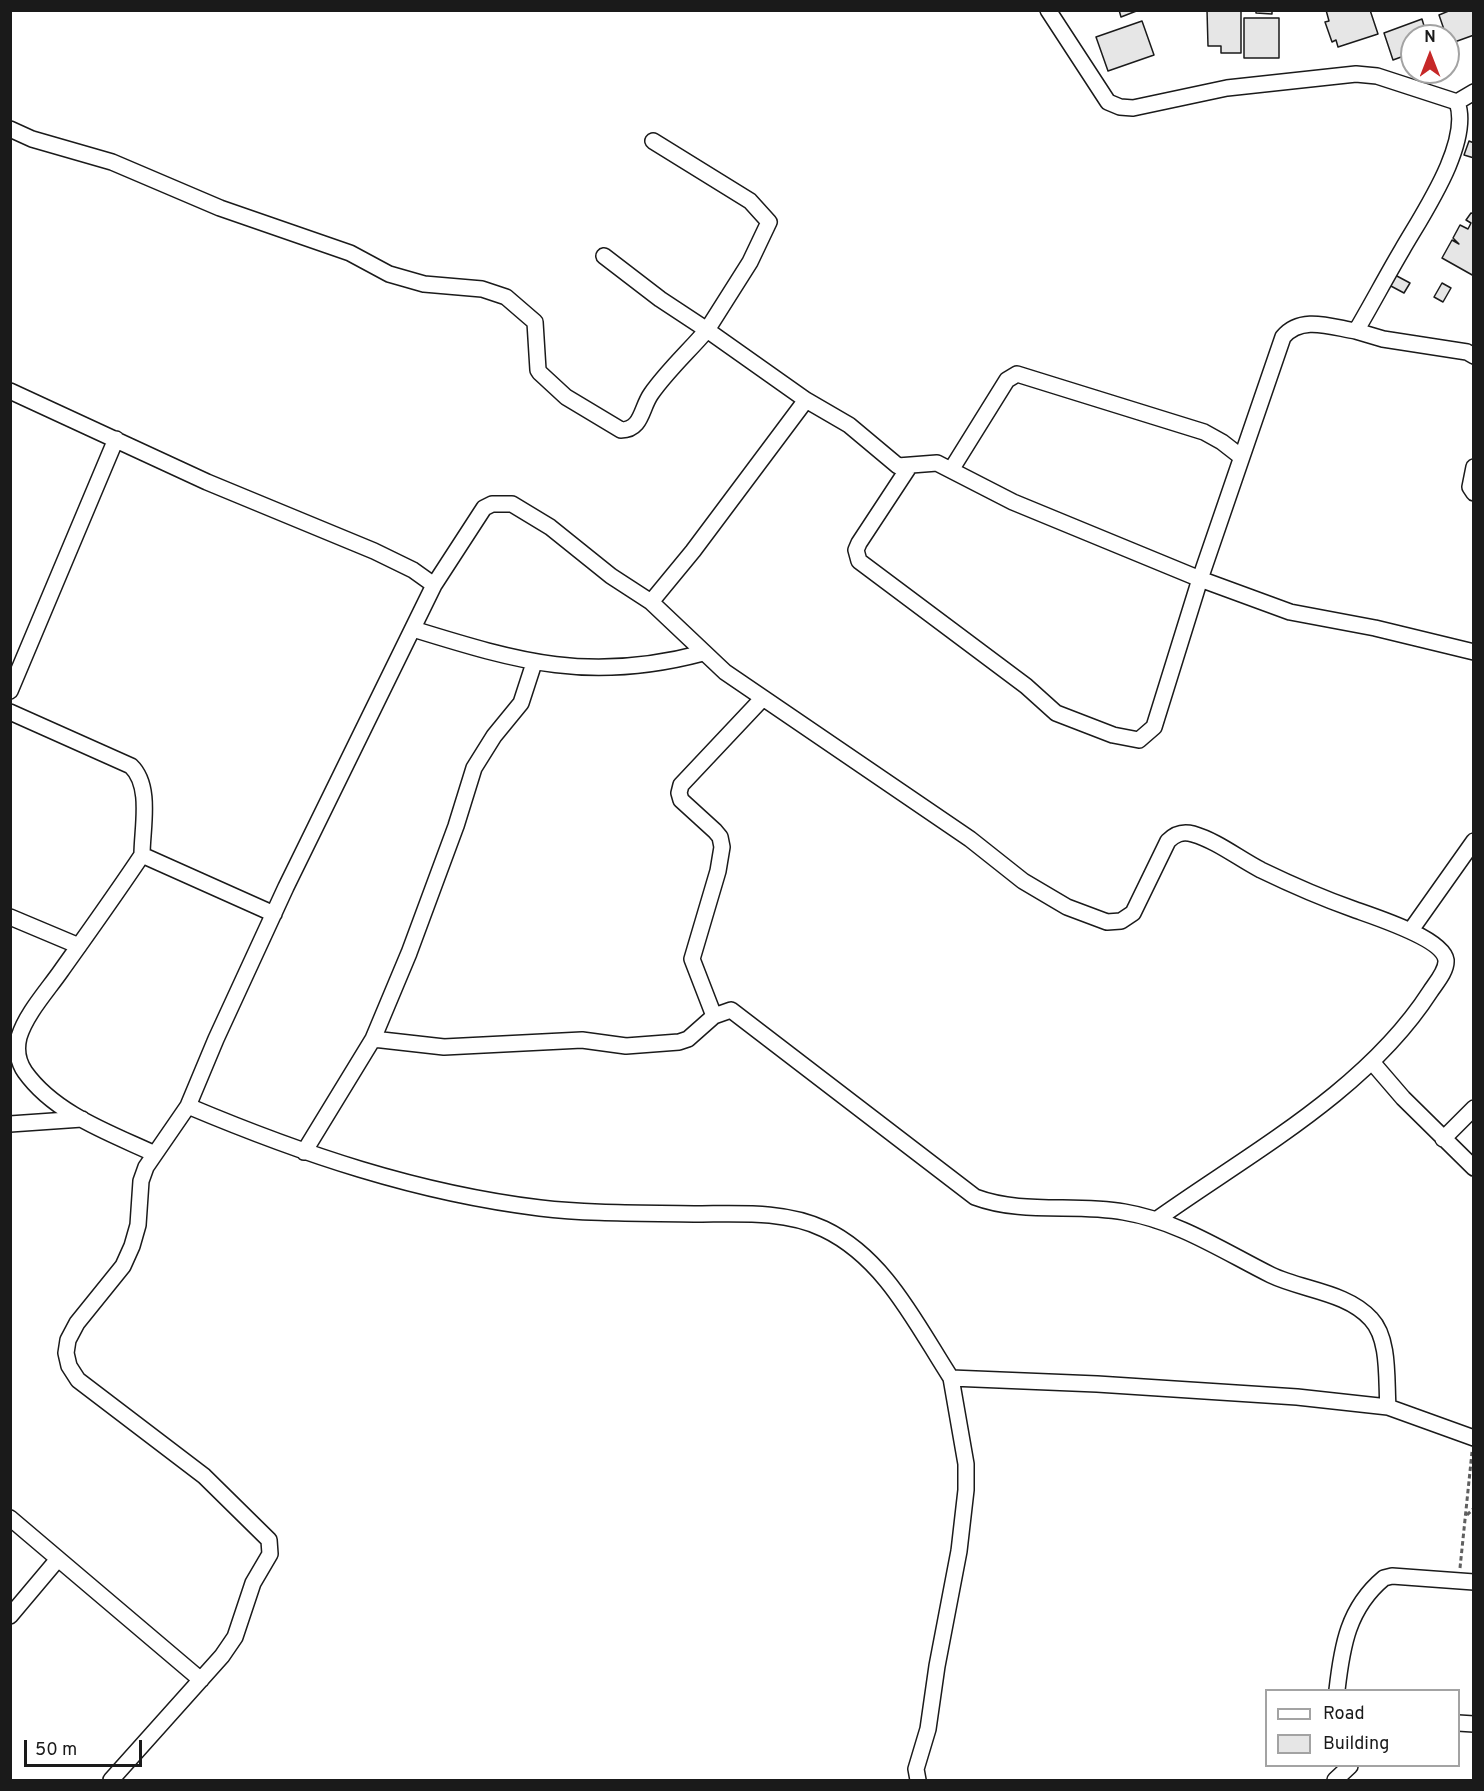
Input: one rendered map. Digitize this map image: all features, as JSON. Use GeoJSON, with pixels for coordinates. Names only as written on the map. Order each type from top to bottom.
{"type":"FeatureCollection","features":[{"type":"Feature","properties":{"kind":"street"},"geometry":{"type":"LineString","coordinates":[[1048,10],[1108,102],[1120,107],[1133,108],[1227,88],[1356,74],[1377,76],[1457,102]]}},
{"type":"Feature","properties":{"kind":"street"},"geometry":{"type":"LineString","coordinates":[[1457,102],[1473,92]]}},
{"type":"Feature","properties":{"kind":"street"},"geometry":{"type":"LineString","coordinates":[[1356,331],[1437,193],[1452,157],[1461,112],[1457,102]]}},
{"type":"Feature","properties":{"kind":"street"},"geometry":{"type":"LineString","coordinates":[[10,129],[32,139],[112,162],[220,207],[350,253],[389,274],[424,284],[482,289],[506,297],[535,322],[540,373],[566,397],[621,430],[630,430],[635,426],[650,396],[707,330],[750,262],[768,222],[750,201],[653,141]]}},
{"type":"Feature","properties":{"kind":"street"},"geometry":{"type":"LineString","coordinates":[[604,256],[660,299],[806,400],[849,425],[898,466],[909,467],[930,462],[951,470],[1013,502],[1200,579],[1290,612],[1375,628],[1473,652]]}},
{"type":"Feature","properties":{"kind":"street"},"geometry":{"type":"LineString","coordinates":[[909,467],[862,537],[856,550],[859,561],[1026,686],[1056,713],[1139,740],[1154,727],[1240,456],[1283,337],[1292,327],[1309,323],[1356,331],[1383,339],[1471,353]]}},
{"type":"Feature","properties":{"kind":"street"},"geometry":{"type":"LineString","coordinates":[[951,470],[1007,380],[1017,374],[1203,432],[1222,442],[1240,456]]}},
{"type":"Feature","properties":{"kind":"street"},"geometry":{"type":"LineString","coordinates":[[10,391],[207,482],[374,551],[413,570],[434,585]]}},
{"type":"Feature","properties":{"kind":"street"},"geometry":{"type":"LineString","coordinates":[[651,602],[693,551],[806,400]]}},
{"type":"Feature","properties":{"kind":"street"},"geometry":{"type":"LineString","coordinates":[[10,691],[116,439]]}},
{"type":"Feature","properties":{"kind":"street"},"geometry":{"type":"LineString","coordinates":[[1473,467],[1470,487],[1473,493]]}},
{"type":"Feature","properties":{"kind":"street"},"geometry":{"type":"LineString","coordinates":[[111,1780],[201,1680],[235,1637],[254,1583],[270,1554],[268,1540],[204,1476],[78,1380],[69,1366],[66,1353],[68,1340],[77,1323],[123,1266],[138,1226],[141,1181],[155,1154],[188,1106],[216,1039],[274,914],[434,585],[484,508],[492,504],[512,504],[550,527],[611,576],[651,602],[703,652],[762,699],[970,839],[1023,880],[1067,907],[1107,922],[1121,921],[1133,913],[1168,840],[1175,834],[1184,832],[1203,838],[1260,869],[1315,893],[1411,930],[1442,952],[1446,960],[1444,970],[1415,1015],[1372,1062],[1275,1138],[1156,1221]]}},
{"type":"Feature","properties":{"kind":"street"},"geometry":{"type":"LineString","coordinates":[[412,629],[534,663],[610,669],[661,664],[703,652]]}},
{"type":"Feature","properties":{"kind":"street"},"geometry":{"type":"LineString","coordinates":[[303,1152],[372,1039],[409,953],[456,826],[474,768],[494,736],[521,703],[534,663]]}},
{"type":"Feature","properties":{"kind":"street"},"geometry":{"type":"LineString","coordinates":[[714,1016],[692,959],[718,871],[722,847],[720,837],[681,800],[679,793],[681,786],[706,755],[762,699]]}},
{"type":"Feature","properties":{"kind":"street"},"geometry":{"type":"LineString","coordinates":[[10,712],[131,766],[138,773],[143,789],[142,855],[38,1004],[20,1035],[17,1048],[24,1071],[50,1099],[82,1119],[155,1154]]}},
{"type":"Feature","properties":{"kind":"street"},"geometry":{"type":"LineString","coordinates":[[1411,930],[1473,842]]}},
{"type":"Feature","properties":{"kind":"street"},"geometry":{"type":"LineString","coordinates":[[142,855],[274,914]]}},
{"type":"Feature","properties":{"kind":"street"},"geometry":{"type":"LineString","coordinates":[[10,917],[79,946]]}},
{"type":"Feature","properties":{"kind":"street"},"geometry":{"type":"LineString","coordinates":[[372,1039],[444,1047],[582,1040],[626,1046],[688,1039],[714,1016],[731,1010],[750,1022],[802,1067],[975,1197],[988,1202],[1029,1207],[1117,1210],[1156,1221],[1212,1242],[1272,1275],[1349,1303],[1371,1318],[1377,1328],[1384,1352],[1388,1407]]}},
{"type":"Feature","properties":{"kind":"street"},"geometry":{"type":"LineString","coordinates":[[1372,1062],[1473,1168]]}},
{"type":"Feature","properties":{"kind":"street"},"geometry":{"type":"LineString","coordinates":[[188,1106],[303,1152],[434,1191],[541,1208],[626,1213],[765,1215],[823,1229],[866,1258],[890,1283],[951,1378],[966,1464],[966,1490],[959,1551],[936,1666],[928,1729],[916,1770],[918,1780]]}},
{"type":"Feature","properties":{"kind":"street"},"geometry":{"type":"LineString","coordinates":[[1443,1139],[1473,1108]]}},
{"type":"Feature","properties":{"kind":"street"},"geometry":{"type":"LineString","coordinates":[[10,1124],[82,1119]]}},
{"type":"Feature","properties":{"kind":"street"},"geometry":{"type":"LineString","coordinates":[[951,1378],[1120,1385],[1297,1397],[1388,1407],[1473,1438]]}},
{"type":"Feature","properties":{"kind":"street"},"geometry":{"type":"LineString","coordinates":[[10,1518],[104,1595],[201,1680]]}},
{"type":"Feature","properties":{"kind":"street"},"geometry":{"type":"LineString","coordinates":[[10,1616],[58,1559]]}},
{"type":"Feature","properties":{"kind":"street"},"geometry":{"type":"LineString","coordinates":[[1337,1689],[1345,1634],[1360,1604],[1379,1582],[1392,1576],[1466,1582]]}},
{"type":"Feature","properties":{"kind":"street"},"geometry":{"type":"LineString","coordinates":[[1335,1780],[1349,1767]]}},
{"type":"Feature","properties":{"kind":"path"},"geometry":{"type":"LineString","coordinates":[[1466,1582],[1466,1516],[1473,1438]]}},
{"type":"Feature","properties":{"kind":"path"},"geometry":{"type":"LineString","coordinates":[[1466,1516],[1473,1508]]}},
{"type":"Feature","properties":{"kind":"building"},"geometry":{"type":"Polygon","coordinates":[[[1119,10],[1139,10],[1121,17],[1119,10]]]}},
{"type":"Feature","properties":{"kind":"building"},"geometry":{"type":"Polygon","coordinates":[[[1207,10],[1241,10],[1241,53],[1221,53],[1221,46],[1208,46],[1207,10]]]}},
{"type":"Feature","properties":{"kind":"building"},"geometry":{"type":"Polygon","coordinates":[[[1256,10],[1272,10],[1272,14],[1256,13],[1256,10]]]}},
{"type":"Feature","properties":{"kind":"building"},"geometry":{"type":"Polygon","coordinates":[[[1326,10],[1370,10],[1378,34],[1338,47],[1336,40],[1332,42],[1325,22],[1329,21],[1326,10]]]}},
{"type":"Feature","properties":{"kind":"building"},"geometry":{"type":"Polygon","coordinates":[[[1451,10],[1474,10],[1474,35],[1460,40],[1460,24],[1442,24],[1439,15],[1451,10]]]}},
{"type":"Feature","properties":{"kind":"building"},"geometry":{"type":"Polygon","coordinates":[[[1244,18],[1279,18],[1279,58],[1244,58],[1244,18]]]}},
{"type":"Feature","properties":{"kind":"building"},"geometry":{"type":"Polygon","coordinates":[[[1422,19],[1423,24],[1408,24],[1422,19]]]}},
{"type":"Feature","properties":{"kind":"building"},"geometry":{"type":"Polygon","coordinates":[[[1142,21],[1154,55],[1108,71],[1096,37],[1142,21]]]}},
{"type":"Feature","properties":{"kind":"building"},"geometry":{"type":"Polygon","coordinates":[[[1400,27],[1400,57],[1393,60],[1384,33],[1400,27]]]}},
{"type":"Feature","properties":{"kind":"building"},"geometry":{"type":"Polygon","coordinates":[[[1469,141],[1474,143],[1474,158],[1464,155],[1469,141]]]}},
{"type":"Feature","properties":{"kind":"building"},"geometry":{"type":"Polygon","coordinates":[[[1471,213],[1474,214],[1474,276],[1442,258],[1452,240],[1459,244],[1453,238],[1460,225],[1468,229],[1471,223],[1466,220],[1471,213]]]}},
{"type":"Feature","properties":{"kind":"building"},"geometry":{"type":"Polygon","coordinates":[[[1395,275],[1410,283],[1404,293],[1389,285],[1395,275]]]}},
{"type":"Feature","properties":{"kind":"building"},"geometry":{"type":"Polygon","coordinates":[[[1442,283],[1451,288],[1443,302],[1434,297],[1442,283]]]}}]}
